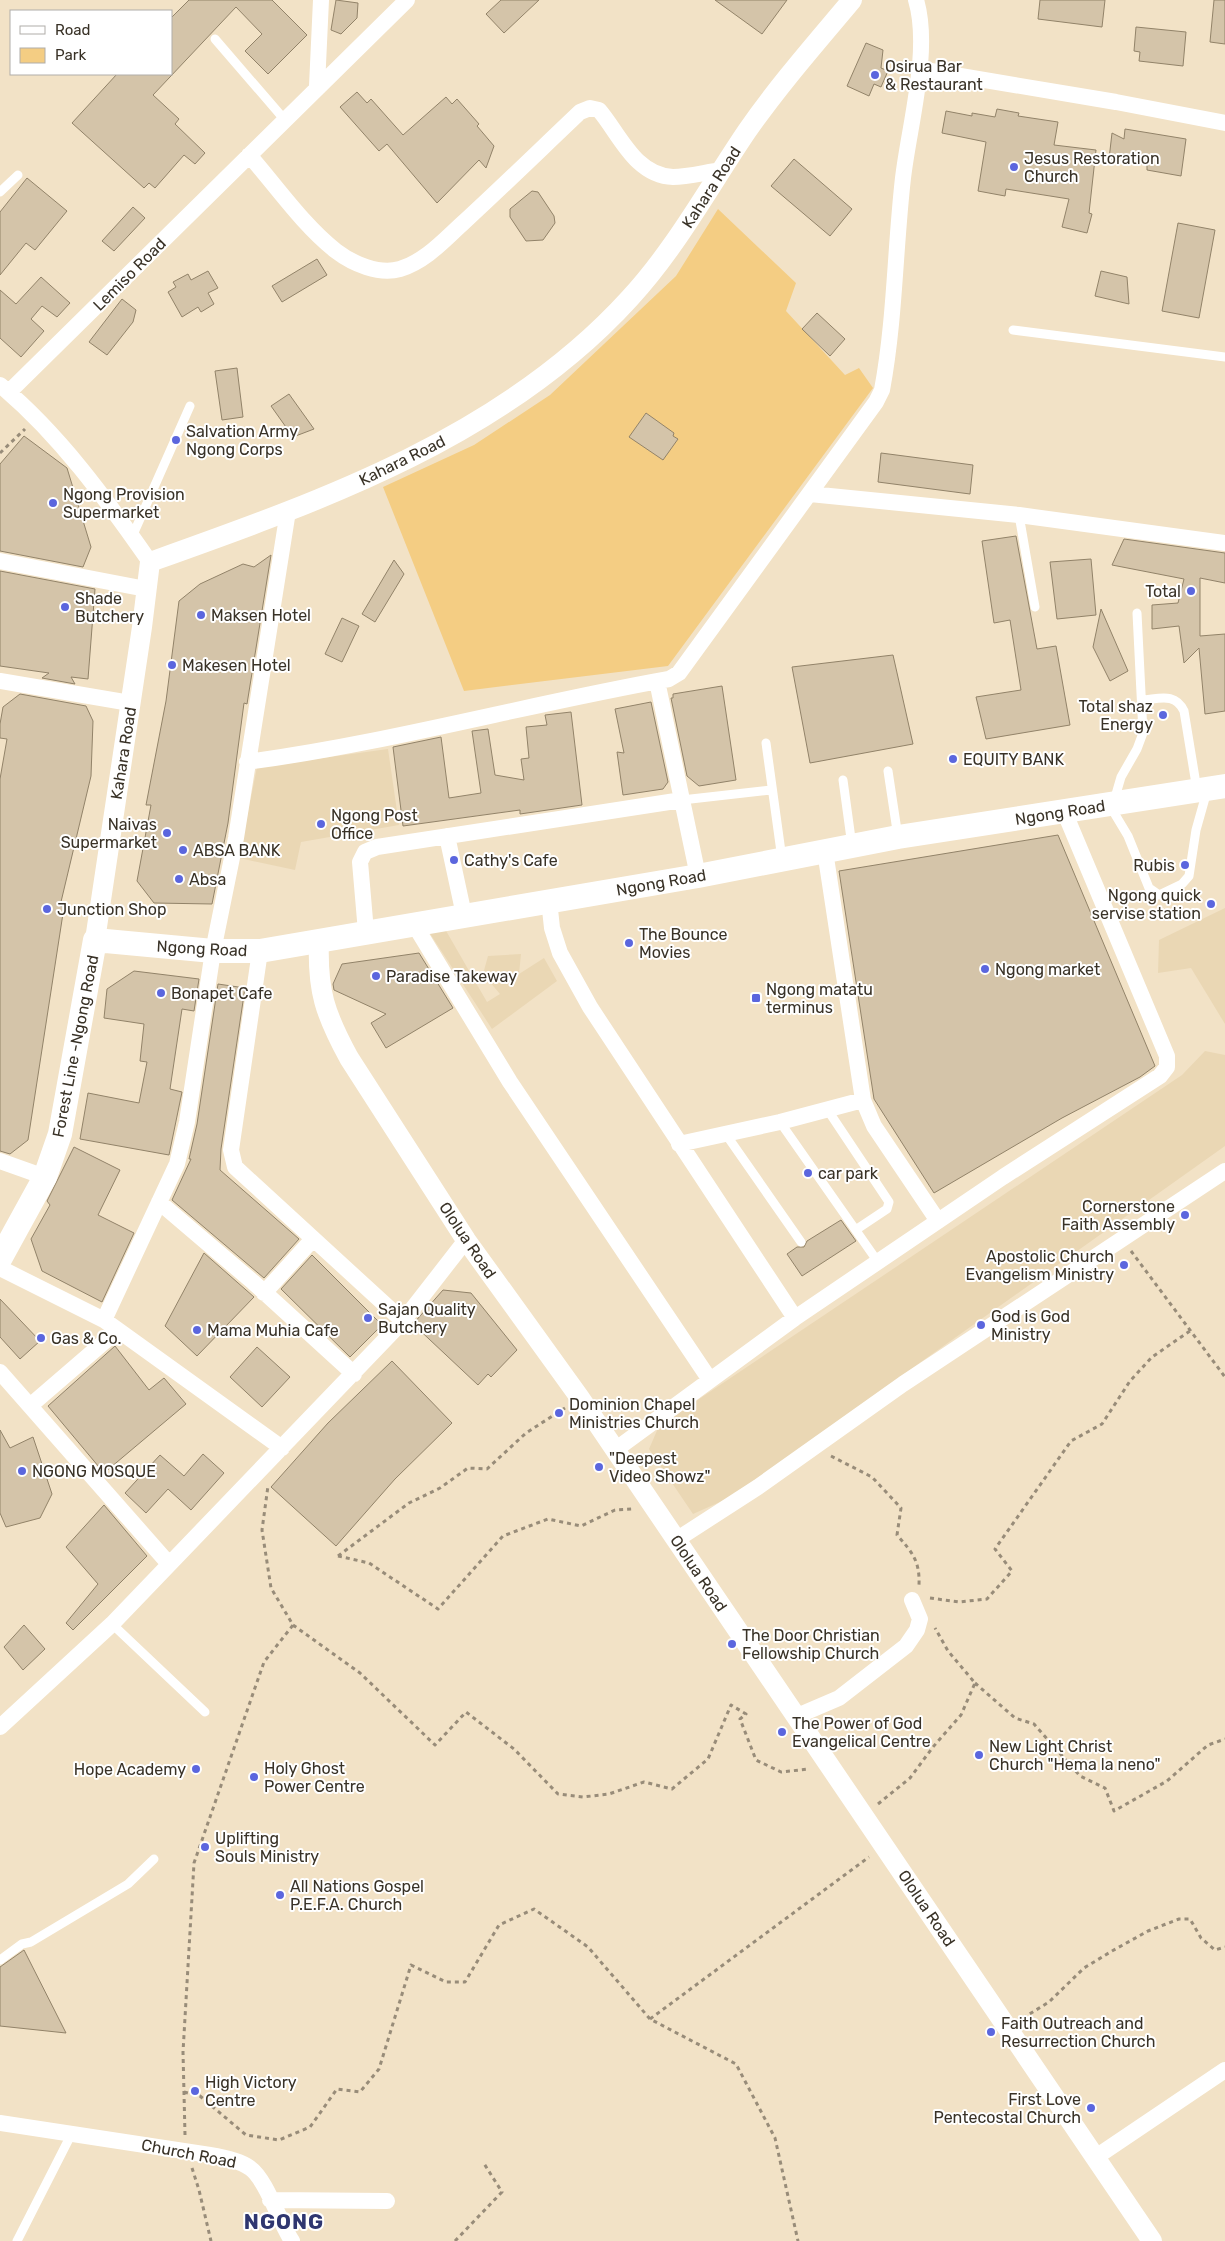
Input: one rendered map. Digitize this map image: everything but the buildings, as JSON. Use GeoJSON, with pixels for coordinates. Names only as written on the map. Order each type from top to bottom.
{"type":"FeatureCollection","features":[{"type":"Feature","properties":{"kind":"main road","name":"Ngong Road"},"geometry":{"type":"LineString","coordinates":[[95,940],[213,951],[260,951],[698,876],[898,837],[1210,788]]}},
{"type":"Feature","properties":{"kind":"main road","name":"Forest Line -Ngong Road"},"geometry":{"type":"LineString","coordinates":[[0,1259],[45,1177],[60,1134],[95,940]]}},
{"type":"Feature","properties":{"kind":"street"},"geometry":{"type":"LineString","coordinates":[[317,86],[321,0]]}},
{"type":"Feature","properties":{"kind":"street","name":"Lemiso Road"},"geometry":{"type":"LineString","coordinates":[[4,388],[249,155],[317,86],[407,0]]}},
{"type":"Feature","properties":{"kind":"street"},"geometry":{"type":"LineString","coordinates":[[247,762],[434,729],[669,679],[679,673],[876,402],[882,390],[903,176],[919,69],[920,32],[916,0]]}},
{"type":"Feature","properties":{"kind":"street","name":"Kahara Road"},"geometry":{"type":"LineString","coordinates":[[95,940],[150,562],[368,479],[430,448],[488,415],[581,347],[629,300],[660,264],[767,103],[843,4]]}},
{"type":"Feature","properties":{"kind":"street"},"geometry":{"type":"LineString","coordinates":[[919,69],[1116,102],[1225,123]]}},
{"type":"Feature","properties":{"kind":"street"},"geometry":{"type":"LineString","coordinates":[[249,155],[311,228],[337,252],[364,266],[383,271],[399,269],[419,262],[485,203],[580,112],[590,108],[598,110],[630,154],[656,173],[670,177],[722,170]]}},
{"type":"Feature","properties":{"kind":"street"},"geometry":{"type":"LineString","coordinates":[[4,388],[36,419],[87,476],[150,562]]}},
{"type":"Feature","properties":{"kind":"street"},"geometry":{"type":"LineString","coordinates":[[810,494],[1019,514],[1225,543]]}},
{"type":"Feature","properties":{"kind":"street"},"geometry":{"type":"LineString","coordinates":[[104,1320],[177,1164],[188,1122],[213,951],[236,838],[288,511]]}},
{"type":"Feature","properties":{"kind":"street"},"geometry":{"type":"LineString","coordinates":[[0,561],[146,589]]}},
{"type":"Feature","properties":{"kind":"street"},"geometry":{"type":"LineString","coordinates":[[0,681],[130,703]]}},
{"type":"Feature","properties":{"kind":"street"},"geometry":{"type":"LineString","coordinates":[[657,681],[698,876]]}},
{"type":"Feature","properties":{"kind":"street"},"geometry":{"type":"LineString","coordinates":[[366,932],[360,862],[365,852],[377,847],[682,800]]}},
{"type":"Feature","properties":{"kind":"street"},"geometry":{"type":"LineString","coordinates":[[615,1450],[795,1318],[938,1221],[1160,1076],[1166,1067],[1167,1056],[1064,811]]}},
{"type":"Feature","properties":{"kind":"street"},"geometry":{"type":"LineString","coordinates":[[446,836],[464,915]]}},
{"type":"Feature","properties":{"kind":"street"},"geometry":{"type":"LineString","coordinates":[[825,851],[863,1100],[874,1126],[938,1221]]}},
{"type":"Feature","properties":{"kind":"street"},"geometry":{"type":"LineString","coordinates":[[549,900],[552,928],[560,953],[590,1007],[795,1318]]}},
{"type":"Feature","properties":{"kind":"street"},"geometry":{"type":"LineString","coordinates":[[414,924],[510,1082],[710,1380]]}},
{"type":"Feature","properties":{"kind":"street","name":"Ololua Road"},"geometry":{"type":"LineString","coordinates":[[319,940],[318,971],[322,1000],[333,1029],[349,1058],[466,1240],[580,1398],[1152,2241]]}},
{"type":"Feature","properties":{"kind":"street"},"geometry":{"type":"LineString","coordinates":[[260,951],[232,1159],[242,1173],[403,1321]]}},
{"type":"Feature","properties":{"kind":"street"},"geometry":{"type":"LineString","coordinates":[[679,1144],[780,1122],[863,1100]]}},
{"type":"Feature","properties":{"kind":"street"},"geometry":{"type":"LineString","coordinates":[[0,1161],[45,1177]]}},
{"type":"Feature","properties":{"kind":"street"},"geometry":{"type":"LineString","coordinates":[[676,1540],[758,1487],[903,1384],[1225,1171]]}},
{"type":"Feature","properties":{"kind":"street"},"geometry":{"type":"LineString","coordinates":[[159,1202],[264,1292],[354,1374]]}},
{"type":"Feature","properties":{"kind":"street"},"geometry":{"type":"LineString","coordinates":[[264,1292],[313,1239]]}},
{"type":"Feature","properties":{"kind":"street"},"geometry":{"type":"LineString","coordinates":[[0,1727],[112,1624],[354,1374],[403,1321],[466,1240]]}},
{"type":"Feature","properties":{"kind":"street"},"geometry":{"type":"LineString","coordinates":[[0,1268],[104,1320],[282,1448]]}},
{"type":"Feature","properties":{"kind":"street"},"geometry":{"type":"LineString","coordinates":[[31,1405],[118,1330]]}},
{"type":"Feature","properties":{"kind":"street"},"geometry":{"type":"LineString","coordinates":[[0,1372],[169,1564]]}},
{"type":"Feature","properties":{"kind":"street"},"geometry":{"type":"LineString","coordinates":[[797,1716],[839,1698],[906,1646],[917,1630],[920,1619],[917,1598]]}},
{"type":"Feature","properties":{"kind":"street"},"geometry":{"type":"LineString","coordinates":[[1096,2157],[1225,2070]]}},
{"type":"Feature","properties":{"kind":"street","name":"Church Road"},"geometry":{"type":"LineString","coordinates":[[0,2123],[226,2158],[251,2168],[259,2178],[292,2241]]}},
{"type":"Feature","properties":{"kind":"street"},"geometry":{"type":"LineString","coordinates":[[270,2200],[387,2201]]}},
{"type":"Feature","properties":{"kind":"lane"},"geometry":{"type":"LineString","coordinates":[[215,39],[284,119]]}},
{"type":"Feature","properties":{"kind":"lane"},"geometry":{"type":"LineString","coordinates":[[0,192],[18,175]]}},
{"type":"Feature","properties":{"kind":"lane"},"geometry":{"type":"LineString","coordinates":[[1013,330],[1225,357]]}},
{"type":"Feature","properties":{"kind":"lane"},"geometry":{"type":"LineString","coordinates":[[132,537],[190,406]]}},
{"type":"Feature","properties":{"kind":"lane"},"geometry":{"type":"LineString","coordinates":[[1019,514],[1035,607]]}},
{"type":"Feature","properties":{"kind":"lane"},"geometry":{"type":"LineString","coordinates":[[1137,613],[1143,733],[1137,749],[1121,777],[1111,803],[1128,836],[1149,888],[1160,895],[1182,884],[1189,876],[1196,830],[1210,788],[1180,703],[1174,698],[1142,700]]}},
{"type":"Feature","properties":{"kind":"lane"},"geometry":{"type":"LineString","coordinates":[[766,743],[782,860]]}},
{"type":"Feature","properties":{"kind":"lane"},"geometry":{"type":"LineString","coordinates":[[888,771],[898,837]]}},
{"type":"Feature","properties":{"kind":"lane"},"geometry":{"type":"LineString","coordinates":[[843,780],[852,846]]}},
{"type":"Feature","properties":{"kind":"lane"},"geometry":{"type":"LineString","coordinates":[[682,800],[771,790]]}},
{"type":"Feature","properties":{"kind":"lane"},"geometry":{"type":"LineString","coordinates":[[828,1109],[889,1202],[887,1209],[857,1229]]}},
{"type":"Feature","properties":{"kind":"lane"},"geometry":{"type":"LineString","coordinates":[[780,1122],[857,1229],[878,1262]]}},
{"type":"Feature","properties":{"kind":"lane"},"geometry":{"type":"LineString","coordinates":[[725,1133],[801,1242]]}},
{"type":"Feature","properties":{"kind":"lane"},"geometry":{"type":"LineString","coordinates":[[112,1624],[205,1712]]}},
{"type":"Feature","properties":{"kind":"lane"},"geometry":{"type":"LineString","coordinates":[[0,1960],[22,1944],[35,1940],[118,1891],[138,1876],[154,1859]]}},
{"type":"Feature","properties":{"kind":"lane"},"geometry":{"type":"LineString","coordinates":[[17,2241],[72,2133]]}},
{"type":"Feature","properties":{"kind":"path"},"geometry":{"type":"LineString","coordinates":[[0,453],[36,419]]}},
{"type":"Feature","properties":{"kind":"path"},"geometry":{"type":"LineString","coordinates":[[1116,1242],[1126,1245],[1143,1265],[1225,1377]]}},
{"type":"Feature","properties":{"kind":"path"},"geometry":{"type":"LineString","coordinates":[[917,1598],[959,1602],[988,1599],[1012,1571],[995,1549],[1071,1441],[1102,1424],[1130,1381],[1152,1357],[1190,1331]]}},
{"type":"Feature","properties":{"kind":"path"},"geometry":{"type":"LineString","coordinates":[[580,1398],[526,1433],[488,1469],[468,1468],[440,1488],[409,1503],[338,1556],[369,1563],[438,1609],[504,1536],[548,1519],[581,1526],[616,1510],[654,1507]]}},
{"type":"Feature","properties":{"kind":"path"},"geometry":{"type":"LineString","coordinates":[[270,1481],[262,1530],[271,1588],[293,1625],[360,1673],[435,1745],[466,1712],[514,1749],[558,1794],[584,1797],[609,1794],[644,1782],[672,1789],[708,1759],[731,1705],[746,1714],[740,1719],[756,1760],[781,1772],[802,1768],[833,1770]]}},
{"type":"Feature","properties":{"kind":"path"},"geometry":{"type":"LineString","coordinates":[[211,2241],[199,2190],[186,2151],[183,2052],[194,1862],[264,1662],[293,1625]]}},
{"type":"Feature","properties":{"kind":"path"},"geometry":{"type":"LineString","coordinates":[[975,1683],[1015,1718],[1034,1724],[1080,1776],[1106,1788],[1114,1811],[1167,1781],[1208,1745],[1225,1738]]}},
{"type":"Feature","properties":{"kind":"path"},"geometry":{"type":"LineString","coordinates":[[650,2019],[884,1846]]}},
{"type":"Feature","properties":{"kind":"path"},"geometry":{"type":"LineString","coordinates":[[184,2092],[200,2096],[246,2135],[279,2140],[310,2127],[337,2089],[360,2092],[379,2069],[411,1965],[446,1982],[466,1982],[499,1925],[534,1909],[588,1947],[650,2019],[736,2064],[775,2138],[798,2241]]}},
{"type":"Feature","properties":{"kind":"path"},"geometry":{"type":"LineString","coordinates":[[1008,2028],[1049,2002],[1084,1968],[1148,1931],[1179,1919],[1190,1920],[1201,1938],[1216,1950],[1225,1948]]}},
{"type":"Feature","properties":{"kind":"path"},"geometry":{"type":"LineString","coordinates":[[455,2241],[502,2192],[483,2162]]}},
{"type":"Feature","properties":{"kind":"shaded area"},"geometry":{"type":"Polygon","coordinates":[[[388,749],[399,825],[301,842],[295,870],[239,858],[257,767],[388,749]]]}},
{"type":"Feature","properties":{"kind":"shaded area"},"geometry":{"type":"Polygon","coordinates":[[[1225,908],[1225,1024],[1191,968],[1158,973],[1159,940],[1225,908]]]}},
{"type":"Feature","properties":{"kind":"shaded area"},"geometry":{"type":"Polygon","coordinates":[[[445,929],[487,1002],[500,994],[483,974],[488,956],[521,954],[519,974],[544,958],[557,981],[492,1029],[429,932],[445,929]]]}},
{"type":"Feature","properties":{"kind":"shaded area"},"geometry":{"type":"Polygon","coordinates":[[[1205,1051],[1225,1055],[1225,1146],[731,1497],[693,1514],[649,1449],[659,1426],[1182,1075],[1205,1051]]]}},
{"type":"Feature","properties":{"kind":"green space"},"geometry":{"type":"Polygon","coordinates":[[[718,209],[796,283],[786,311],[845,375],[859,368],[873,388],[668,666],[464,691],[383,487],[474,445],[550,395],[676,276],[718,209]]]}},
{"type":"Feature","properties":{"kind":"place","name":"Osirua Bar & Restaurant"},"geometry":{"type":"Point","coordinates":[875,75]}},
{"type":"Feature","properties":{"kind":"place","name":"Jesus Restoration Church"},"geometry":{"type":"Point","coordinates":[1014,167]}},
{"type":"Feature","properties":{"kind":"place","name":"Salvation Army Ngong Corps"},"geometry":{"type":"Point","coordinates":[176,440]}},
{"type":"Feature","properties":{"kind":"place","name":"Ngong Provision Supermarket"},"geometry":{"type":"Point","coordinates":[53,503]}},
{"type":"Feature","properties":{"kind":"place","name":"Total"},"geometry":{"type":"Point","coordinates":[1191,591]}},
{"type":"Feature","properties":{"kind":"place","name":"Shade Butchery"},"geometry":{"type":"Point","coordinates":[65,607]}},
{"type":"Feature","properties":{"kind":"place","name":"Maksen Hotel"},"geometry":{"type":"Point","coordinates":[201,615]}},
{"type":"Feature","properties":{"kind":"place","name":"Makesen Hotel"},"geometry":{"type":"Point","coordinates":[172,665]}},
{"type":"Feature","properties":{"kind":"place","name":"Total shaz Energy"},"geometry":{"type":"Point","coordinates":[1163,715]}},
{"type":"Feature","properties":{"kind":"place","name":"EQUITY BANK"},"geometry":{"type":"Point","coordinates":[953,759]}},
{"type":"Feature","properties":{"kind":"place","name":"Ngong Post Office"},"geometry":{"type":"Point","coordinates":[321,824]}},
{"type":"Feature","properties":{"kind":"place","name":"Naivas Supermarket"},"geometry":{"type":"Point","coordinates":[167,833]}},
{"type":"Feature","properties":{"kind":"place","name":"ABSA BANK"},"geometry":{"type":"Point","coordinates":[183,850]}},
{"type":"Feature","properties":{"kind":"place","name":"Cathy's Cafe"},"geometry":{"type":"Point","coordinates":[454,860]}},
{"type":"Feature","properties":{"kind":"place","name":"Rubis"},"geometry":{"type":"Point","coordinates":[1185,865]}},
{"type":"Feature","properties":{"kind":"place","name":"Absa"},"geometry":{"type":"Point","coordinates":[179,879]}},
{"type":"Feature","properties":{"kind":"place","name":"Ngong quick servise station"},"geometry":{"type":"Point","coordinates":[1211,904]}},
{"type":"Feature","properties":{"kind":"place","name":"Junction Shop"},"geometry":{"type":"Point","coordinates":[47,909]}},
{"type":"Feature","properties":{"kind":"place","name":"The Bounce Movies"},"geometry":{"type":"Point","coordinates":[629,943]}},
{"type":"Feature","properties":{"kind":"place","name":"Ngong market"},"geometry":{"type":"Point","coordinates":[985,969]}},
{"type":"Feature","properties":{"kind":"place","name":"Paradise Takeway"},"geometry":{"type":"Point","coordinates":[376,976]}},
{"type":"Feature","properties":{"kind":"place","name":"Bonapet Cafe"},"geometry":{"type":"Point","coordinates":[161,993]}},
{"type":"Feature","properties":{"kind":"place","name":"Ngong matatu terminus"},"geometry":{"type":"Point","coordinates":[756,998]}},
{"type":"Feature","properties":{"kind":"place","name":"car park"},"geometry":{"type":"Point","coordinates":[808,1173]}},
{"type":"Feature","properties":{"kind":"place","name":"Cornerstone Faith Assembly"},"geometry":{"type":"Point","coordinates":[1185,1215]}},
{"type":"Feature","properties":{"kind":"place","name":"Apostolic Church Evangelism Ministry"},"geometry":{"type":"Point","coordinates":[1124,1265]}},
{"type":"Feature","properties":{"kind":"place","name":"Sajan Quality Butchery"},"geometry":{"type":"Point","coordinates":[368,1318]}},
{"type":"Feature","properties":{"kind":"place","name":"God is God Ministry"},"geometry":{"type":"Point","coordinates":[981,1325]}},
{"type":"Feature","properties":{"kind":"place","name":"Mama Muhia Cafe"},"geometry":{"type":"Point","coordinates":[197,1330]}},
{"type":"Feature","properties":{"kind":"place","name":"Gas & Co."},"geometry":{"type":"Point","coordinates":[41,1338]}},
{"type":"Feature","properties":{"kind":"place","name":"Dominion Chapel Ministries Church"},"geometry":{"type":"Point","coordinates":[559,1413]}},
{"type":"Feature","properties":{"kind":"place","name":"\"Deepest Video Showz\""},"geometry":{"type":"Point","coordinates":[599,1467]}},
{"type":"Feature","properties":{"kind":"place","name":"NGONG MOSQUE"},"geometry":{"type":"Point","coordinates":[22,1471]}},
{"type":"Feature","properties":{"kind":"place","name":"The Door Christian Fellowship Church"},"geometry":{"type":"Point","coordinates":[732,1644]}},
{"type":"Feature","properties":{"kind":"place","name":"The Power of God Evangelical Centre"},"geometry":{"type":"Point","coordinates":[782,1732]}},
{"type":"Feature","properties":{"kind":"place","name":"New Light Christ Church \"Hema la neno\""},"geometry":{"type":"Point","coordinates":[979,1755]}},
{"type":"Feature","properties":{"kind":"place","name":"Hope Academy"},"geometry":{"type":"Point","coordinates":[196,1769]}},
{"type":"Feature","properties":{"kind":"place","name":"Holy Ghost Power Centre"},"geometry":{"type":"Point","coordinates":[254,1777]}},
{"type":"Feature","properties":{"kind":"place","name":"Uplifting Souls Ministry"},"geometry":{"type":"Point","coordinates":[205,1847]}},
{"type":"Feature","properties":{"kind":"place","name":"All Nations Gospel P.E.F.A. Church"},"geometry":{"type":"Point","coordinates":[280,1895]}},
{"type":"Feature","properties":{"kind":"place","name":"Faith Outreach and Resurrection Church"},"geometry":{"type":"Point","coordinates":[991,2032]}},
{"type":"Feature","properties":{"kind":"place","name":"High Victory Centre"},"geometry":{"type":"Point","coordinates":[195,2091]}},
{"type":"Feature","properties":{"kind":"place","name":"First Love Pentecostal Church"},"geometry":{"type":"Point","coordinates":[1091,2108]}},
{"type":"Feature","properties":{"kind":"district","name":"NGONG"},"geometry":{"type":"Point","coordinates":[284,2222]}}]}
